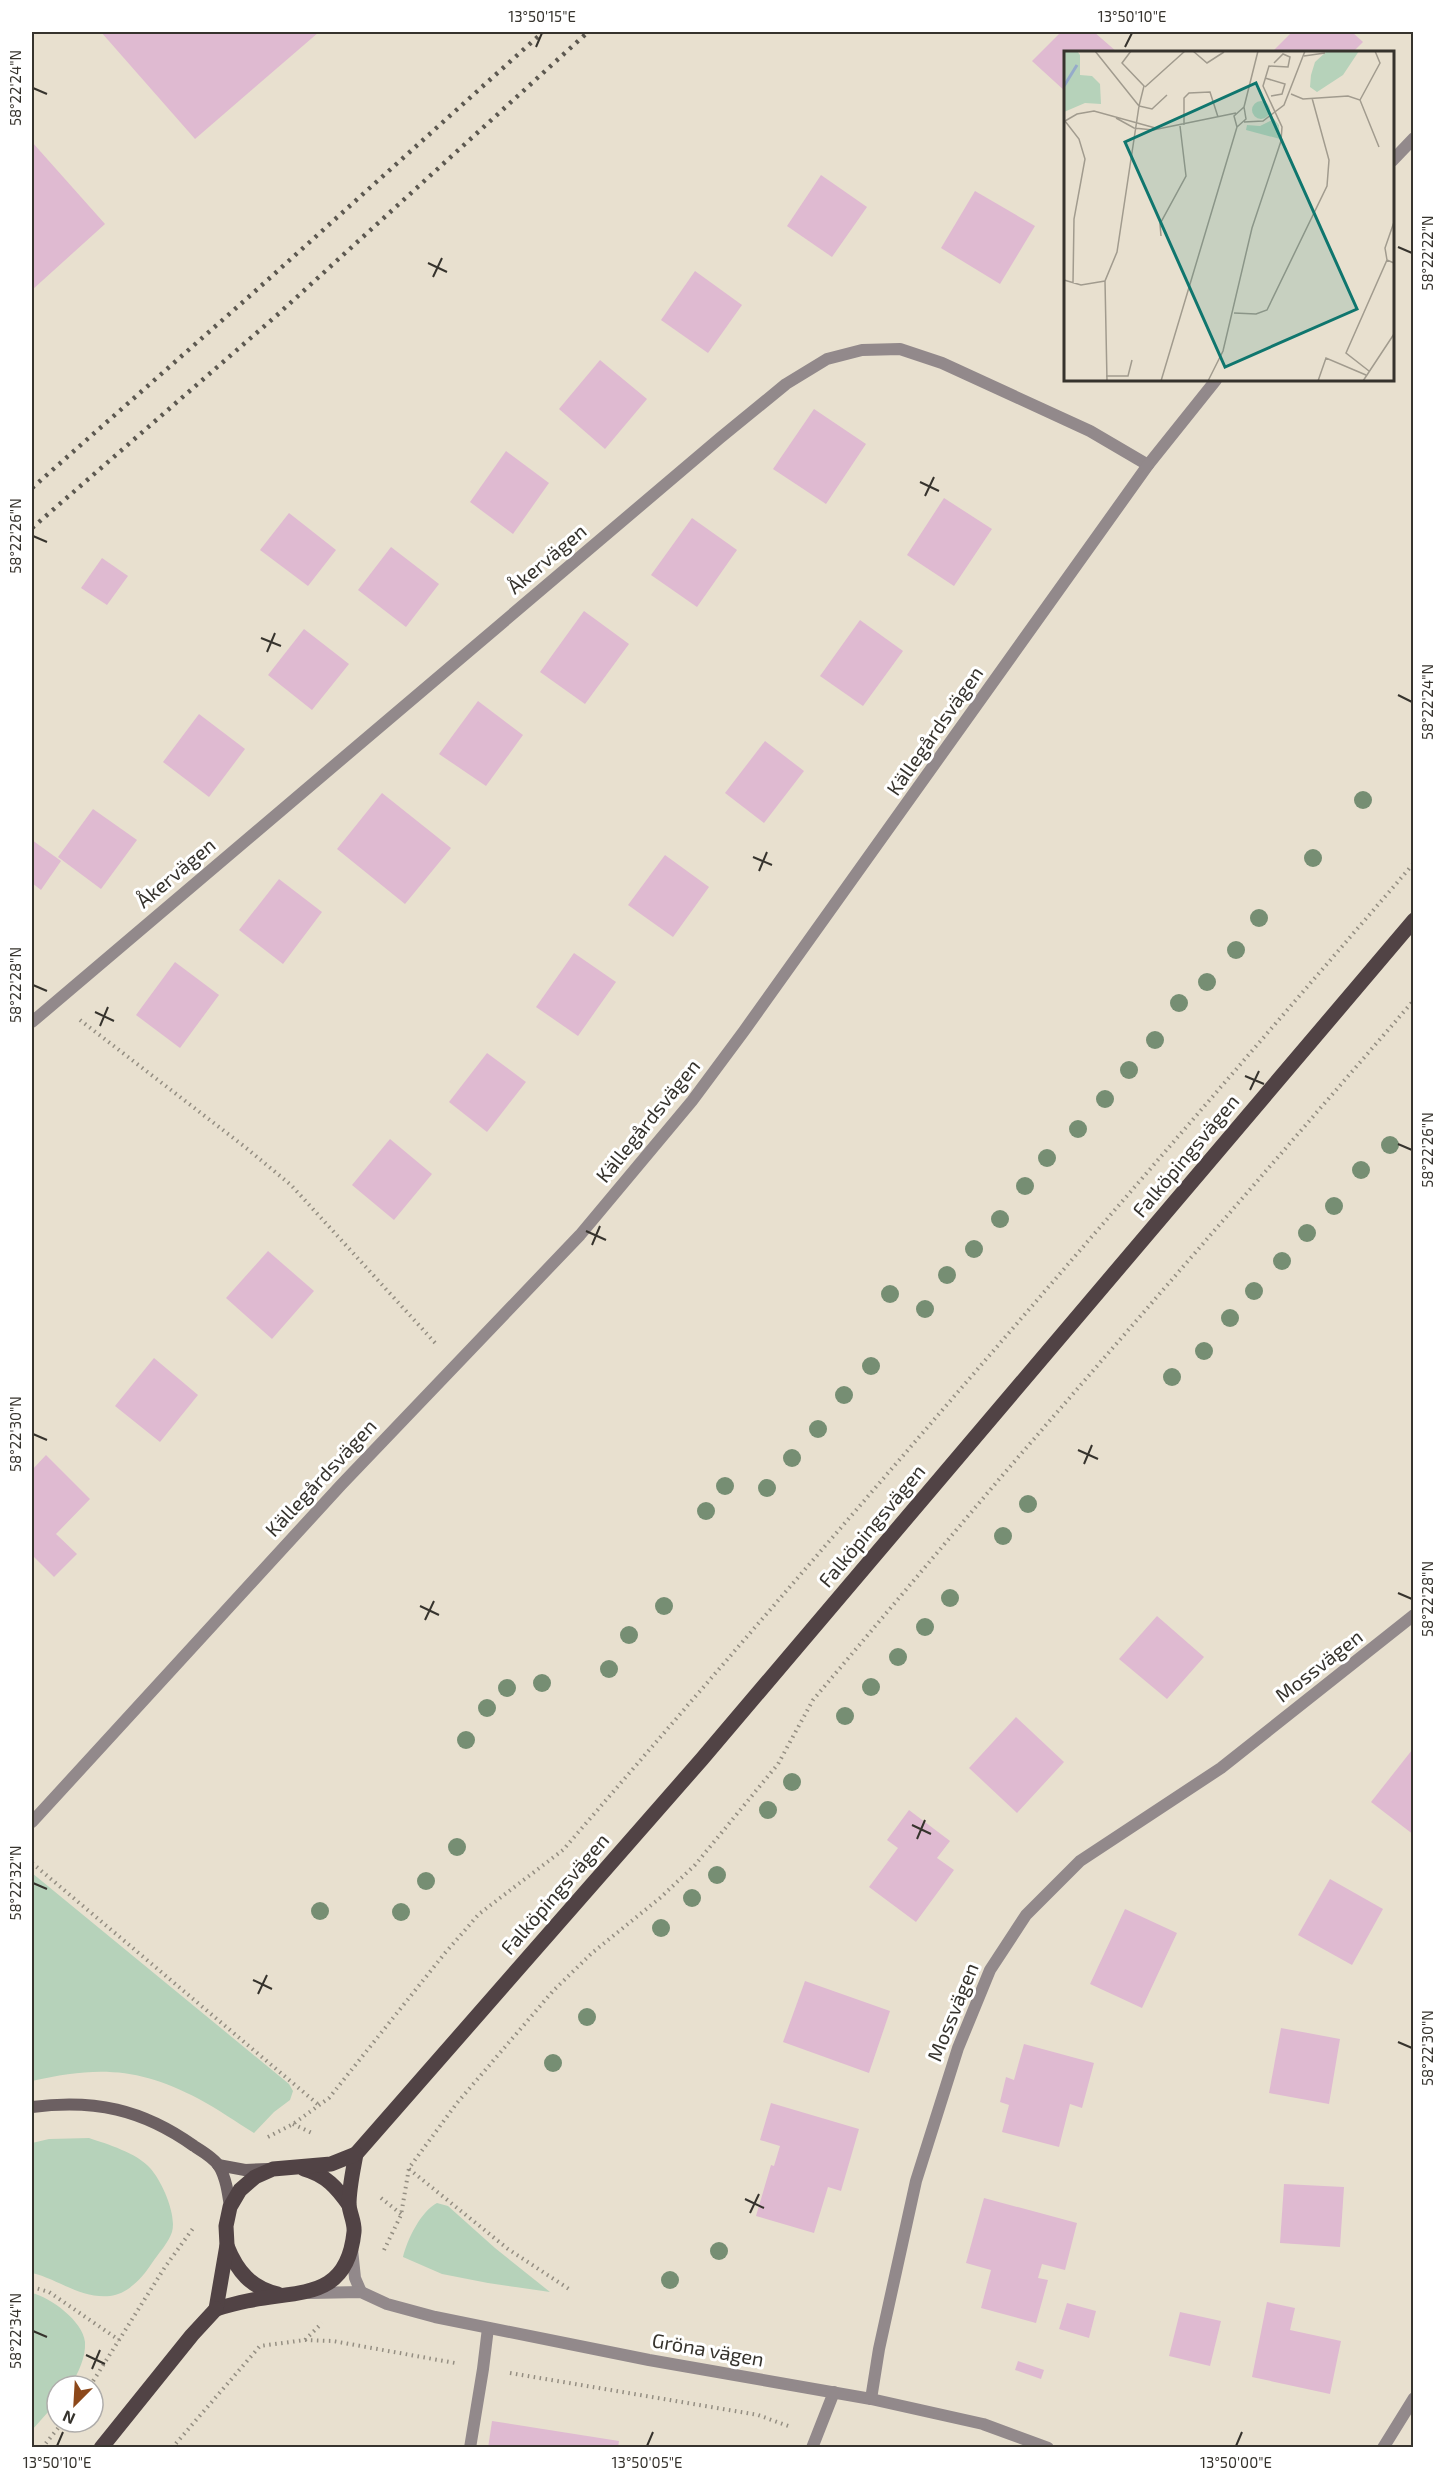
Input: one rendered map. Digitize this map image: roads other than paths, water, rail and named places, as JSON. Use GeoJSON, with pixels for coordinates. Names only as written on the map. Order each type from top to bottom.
{"type":"FeatureCollection","features":[{"type":"Feature","properties":{"kind":"main road","name":"Falköpingsvägen"},"geometry":{"type":"LineString","coordinates":[[356,2154],[702,1759],[1413,920]]}},
{"type":"Feature","properties":{"kind":"main road"},"geometry":{"type":"LineString","coordinates":[[216,2309],[227,2245],[226,2226],[230,2206],[240,2190],[255,2177],[273,2169],[331,2164],[356,2154],[349,2205]]}},
{"type":"Feature","properties":{"kind":"main road"},"geometry":{"type":"LineString","coordinates":[[101,2448],[192,2335],[216,2309],[247,2301],[308,2293],[328,2284],[342,2269],[352,2249],[355,2228],[349,2205],[336,2187],[318,2173],[296,2167]]}},
{"type":"Feature","properties":{"kind":"main road"},"geometry":{"type":"LineString","coordinates":[[227,2245],[234,2264],[248,2281],[266,2291],[287,2296]]}},
{"type":"Feature","properties":{"kind":"street"},"geometry":{"type":"LineString","coordinates":[[1394,159],[1413,138]]}},
{"type":"Feature","properties":{"kind":"street","name":"Åkervägen"},"geometry":{"type":"LineString","coordinates":[[32,1022],[720,438],[786,384],[827,359],[862,350],[900,349],[951,367],[1090,431],[1148,465]]}},
{"type":"Feature","properties":{"kind":"street","name":"Källegårdsvägen"},"geometry":{"type":"LineString","coordinates":[[32,1822],[166,1673],[580,1235],[692,1101],[919,788],[1148,465],[1214,381]]}},
{"type":"Feature","properties":{"kind":"street","name":"Mossvägen"},"geometry":{"type":"LineString","coordinates":[[871,2399],[879,2349],[915,2181],[958,2048],[990,1970],[1026,1915],[1080,1861],[1221,1768],[1413,1615]]}},
{"type":"Feature","properties":{"kind":"street"},"geometry":{"type":"LineString","coordinates":[[32,2107],[96,2105],[142,2115],[187,2140],[218,2165],[226,2184],[230,2206]]}},
{"type":"Feature","properties":{"kind":"street"},"geometry":{"type":"LineString","coordinates":[[218,2165],[245,2170],[273,2169]]}},
{"type":"Feature","properties":{"kind":"street"},"geometry":{"type":"LineString","coordinates":[[308,2293],[361,2292],[355,2277],[352,2249]]}},
{"type":"Feature","properties":{"kind":"street","name":"Gröna vägen"},"geometry":{"type":"LineString","coordinates":[[361,2292],[387,2304],[435,2317],[649,2360],[871,2399],[982,2424],[1048,2448]]}},
{"type":"Feature","properties":{"kind":"street"},"geometry":{"type":"LineString","coordinates":[[470,2448],[488,2328]]}},
{"type":"Feature","properties":{"kind":"street"},"geometry":{"type":"LineString","coordinates":[[814,2442],[834,2392]]}},
{"type":"Feature","properties":{"kind":"street"},"geometry":{"type":"LineString","coordinates":[[1383,2448],[1413,2398]]}},
{"type":"Feature","properties":{"kind":"railway"},"geometry":{"type":"LineString","coordinates":[[32,488],[543,32]]}},
{"type":"Feature","properties":{"kind":"railway"},"geometry":{"type":"LineString","coordinates":[[32,528],[276,316],[588,32]]}}]}
